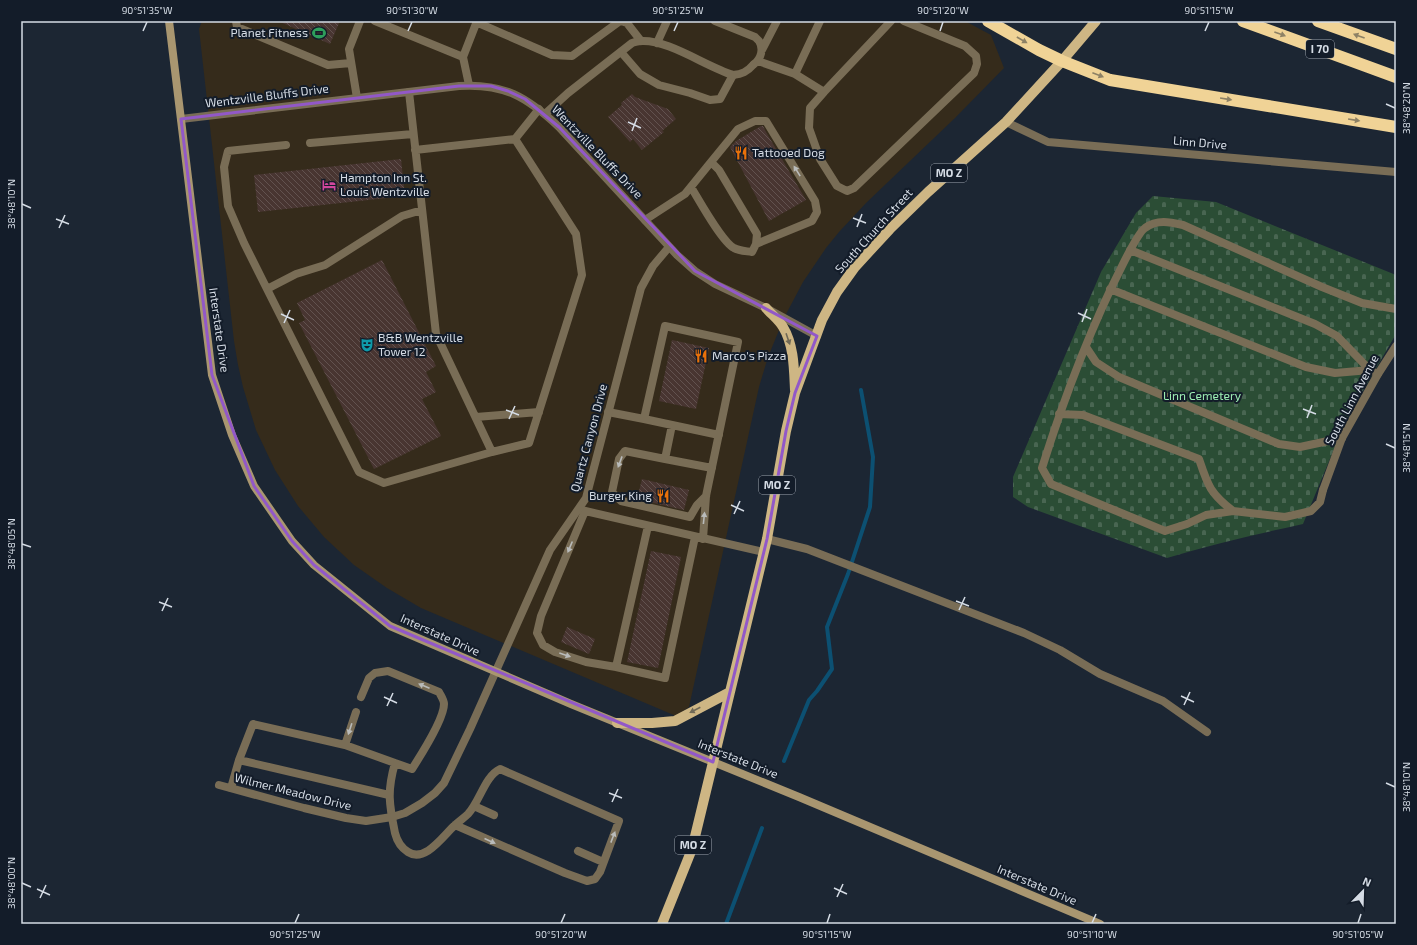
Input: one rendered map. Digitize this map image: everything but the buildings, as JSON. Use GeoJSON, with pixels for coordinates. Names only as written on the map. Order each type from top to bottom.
{"type":"FeatureCollection","features":[{"type":"Feature","properties":{"kind":"highway"},"geometry":{"type":"LineString","coordinates":[[988,21],[1039,50],[1110,80],[1396,127]]}},
{"type":"Feature","properties":{"kind":"highway","name":"I 70"},"geometry":{"type":"LineString","coordinates":[[1243,21],[1396,77]]}},
{"type":"Feature","properties":{"kind":"highway","name":"I 70"},"geometry":{"type":"LineString","coordinates":[[1318,21],[1396,49]]}},
{"type":"Feature","properties":{"kind":"main road","name":"Interstate Drive"},"geometry":{"type":"LineString","coordinates":[[169,21],[212,375],[232,435],[254,486],[292,541],[314,565],[390,626],[495,672],[1100,924]]}},
{"type":"Feature","properties":{"kind":"main road","name":"South Church Street"},"geometry":{"type":"LineString","coordinates":[[767,539],[786,430],[795,393],[822,320],[838,292],[855,267],[890,229],[928,192],[1006,122],[1062,61],[1096,21]]}},
{"type":"Feature","properties":{"kind":"main road"},"geometry":{"type":"LineString","coordinates":[[766,308],[783,326],[789,340],[793,357],[795,393]]}},
{"type":"Feature","properties":{"kind":"main road","name":"MO Z"},"geometry":{"type":"LineString","coordinates":[[662,924],[692,849],[767,539]]}},
{"type":"Feature","properties":{"kind":"main road"},"geometry":{"type":"LineString","coordinates":[[617,723],[652,723],[675,721],[730,692]]}},
{"type":"Feature","properties":{"kind":"street"},"geometry":{"type":"LineString","coordinates":[[236,21],[237,27],[328,65],[351,63]]}},
{"type":"Feature","properties":{"kind":"street"},"geometry":{"type":"LineString","coordinates":[[357,98],[349,49],[360,21]]}},
{"type":"Feature","properties":{"kind":"street"},"geometry":{"type":"LineString","coordinates":[[375,21],[463,57]]}},
{"type":"Feature","properties":{"kind":"street"},"geometry":{"type":"LineString","coordinates":[[469,85],[463,57],[477,22],[552,54],[572,56],[620,21],[627,23],[641,40]]}},
{"type":"Feature","properties":{"kind":"street"},"geometry":{"type":"LineString","coordinates":[[657,43],[667,21]]}},
{"type":"Feature","properties":{"kind":"street"},"geometry":{"type":"LineString","coordinates":[[715,21],[760,41],[762,50]]}},
{"type":"Feature","properties":{"kind":"street"},"geometry":{"type":"LineString","coordinates":[[415,150],[515,139],[542,112],[632,43],[641,40],[666,46],[733,75],[742,74],[756,63],[777,21]]}},
{"type":"Feature","properties":{"kind":"street"},"geometry":{"type":"LineString","coordinates":[[795,74],[820,21]]}},
{"type":"Feature","properties":{"kind":"street"},"geometry":{"type":"LineString","coordinates":[[891,21],[810,108],[810,128],[820,160],[837,186],[847,191],[854,188],[974,73],[977,64],[976,56],[964,46],[904,21]]}},
{"type":"Feature","properties":{"kind":"street"},"geometry":{"type":"LineString","coordinates":[[621,52],[640,74],[658,85],[710,100],[720,99],[733,75]]}},
{"type":"Feature","properties":{"kind":"street"},"geometry":{"type":"LineString","coordinates":[[756,63],[795,74],[824,92]]}},
{"type":"Feature","properties":{"kind":"street","name":"Wentzville Bluffs Drive"},"geometry":{"type":"LineString","coordinates":[[181,119],[469,85],[491,86],[508,91],[525,99],[559,127],[669,247],[695,271],[715,284],[766,308],[817,336]]}},
{"type":"Feature","properties":{"kind":"street"},"geometry":{"type":"LineString","coordinates":[[409,92],[436,334],[492,452]]}},
{"type":"Feature","properties":{"kind":"street"},"geometry":{"type":"LineString","coordinates":[[645,220],[685,194],[738,129],[755,120],[766,121],[815,201],[817,212],[812,221],[756,244]]}},
{"type":"Feature","properties":{"kind":"street","name":"Linn Drive"},"geometry":{"type":"LineString","coordinates":[[1006,122],[1048,142],[1396,172]]}},
{"type":"Feature","properties":{"kind":"street"},"geometry":{"type":"LineString","coordinates":[[310,143],[413,134]]}},
{"type":"Feature","properties":{"kind":"street"},"geometry":{"type":"LineString","coordinates":[[286,145],[228,151],[224,167],[228,206],[244,243],[359,472],[384,483],[492,452],[530,443],[582,275],[576,234],[515,139]]}},
{"type":"Feature","properties":{"kind":"street"},"geometry":{"type":"LineString","coordinates":[[691,187],[719,232],[732,248],[752,252],[756,244],[757,234],[723,175],[711,162]]}},
{"type":"Feature","properties":{"kind":"street"},"geometry":{"type":"LineString","coordinates":[[267,289],[296,274],[325,265],[402,216],[422,210]]}},
{"type":"Feature","properties":{"kind":"street","name":"South Linn Avenue"},"geometry":{"type":"LineString","coordinates":[[1396,309],[1362,304],[1322,288],[1183,225],[1163,221],[1145,228],[1130,250],[1110,289],[1059,414],[1042,468],[1051,484],[1165,530],[1187,524],[1206,515],[1233,511],[1285,517],[1311,511],[1320,502],[1342,438],[1374,372],[1396,347]]}},
{"type":"Feature","properties":{"kind":"street","name":"Quartz Canyon Drive"},"geometry":{"type":"LineString","coordinates":[[495,672],[550,550],[582,511],[640,288],[653,266],[669,247]]}},
{"type":"Feature","properties":{"kind":"street"},"geometry":{"type":"LineString","coordinates":[[1130,250],[1315,324],[1337,336],[1374,372]]}},
{"type":"Feature","properties":{"kind":"street"},"geometry":{"type":"LineString","coordinates":[[1110,289],[1306,367],[1335,373],[1374,372]]}},
{"type":"Feature","properties":{"kind":"street"},"geometry":{"type":"LineString","coordinates":[[644,419],[665,326],[738,342],[706,496],[704,539]]}},
{"type":"Feature","properties":{"kind":"street"},"geometry":{"type":"LineString","coordinates":[[1086,347],[1096,362],[1119,377],[1279,444],[1300,447],[1342,438]]}},
{"type":"Feature","properties":{"kind":"street"},"geometry":{"type":"LineString","coordinates":[[476,418],[539,412]]}},
{"type":"Feature","properties":{"kind":"street"},"geometry":{"type":"LineString","coordinates":[[608,412],[719,435]]}},
{"type":"Feature","properties":{"kind":"street"},"geometry":{"type":"LineString","coordinates":[[1059,414],[1083,415],[1199,459],[1208,486],[1219,500],[1233,511]]}},
{"type":"Feature","properties":{"kind":"street"},"geometry":{"type":"LineString","coordinates":[[665,459],[672,425]]}},
{"type":"Feature","properties":{"kind":"street"},"geometry":{"type":"LineString","coordinates":[[706,496],[690,516],[621,501],[612,492],[619,459],[625,451],[712,468]]}},
{"type":"Feature","properties":{"kind":"street"},"geometry":{"type":"LineString","coordinates":[[695,537],[665,678],[586,662],[555,652],[543,645],[537,633],[541,616],[582,511],[764,552]]}},
{"type":"Feature","properties":{"kind":"street"},"geometry":{"type":"LineString","coordinates":[[616,667],[648,526]]}},
{"type":"Feature","properties":{"kind":"street"},"geometry":{"type":"LineString","coordinates":[[767,539],[807,549],[1024,633],[1060,650],[1100,674],[1163,701],[1207,732]]}},
{"type":"Feature","properties":{"kind":"street"},"geometry":{"type":"LineString","coordinates":[[231,788],[239,760],[253,724],[345,745],[412,769],[428,744],[442,714],[444,702],[439,692],[388,671],[375,673],[369,678],[361,696]]}},
{"type":"Feature","properties":{"kind":"street","name":"Wilmer Meadow Drive"},"geometry":{"type":"LineString","coordinates":[[219,785],[346,818],[366,821],[392,817],[405,813],[435,793],[444,783],[495,672]]}},
{"type":"Feature","properties":{"kind":"street"},"geometry":{"type":"LineString","coordinates":[[345,745],[356,712]]}},
{"type":"Feature","properties":{"kind":"street"},"geometry":{"type":"LineString","coordinates":[[239,760],[389,795]]}},
{"type":"Feature","properties":{"kind":"street"},"geometry":{"type":"LineString","coordinates":[[395,763],[389,795],[392,817],[397,840],[403,849],[413,855],[422,855],[434,846],[455,825],[468,814],[489,779],[496,771],[500,770],[619,821],[600,872],[595,879],[586,881],[455,825]]}},
{"type":"Feature","properties":{"kind":"street"},"geometry":{"type":"LineString","coordinates":[[474,806],[494,815]]}},
{"type":"Feature","properties":{"kind":"street"},"geometry":{"type":"LineString","coordinates":[[578,851],[603,862]]}},
{"type":"Feature","properties":{"kind":"highlighted area"},"geometry":{"type":"Polygon","coordinates":[[[459,86],[491,86],[508,91],[525,99],[559,127],[695,271],[817,336],[795,393],[786,431],[767,539],[713,762],[390,626],[314,565],[292,541],[254,486],[212,375],[181,119],[459,86]]]}},
{"type":"Feature","properties":{"kind":"shaded area"},"geometry":{"type":"Polygon","coordinates":[[[202,21],[965,21],[991,35],[1004,68],[955,118],[866,203],[839,232],[826,248],[803,282],[784,318],[768,357],[759,387],[689,707],[676,716],[421,608],[387,588],[354,565],[324,537],[298,506],[275,470],[256,430],[238,365],[234,341],[199,29],[202,21]]]}},
{"type":"Feature","properties":{"kind":"green space","name":"Linn Cemetery"},"geometry":{"type":"Polygon","coordinates":[[[1153,196],[1216,202],[1396,275],[1396,334],[1346,420],[1303,524],[1252,535],[1167,558],[1028,507],[1013,497],[1013,477],[1101,272],[1136,213],[1153,196]]]}},
{"type":"Feature","properties":{"kind":"waterway"},"geometry":{"type":"LineString","coordinates":[[784,761],[809,700],[832,669],[827,627],[848,574],[870,507],[873,457],[861,390]]}},
{"type":"Feature","properties":{"kind":"waterway"},"geometry":{"type":"LineString","coordinates":[[726,924],[762,828]]}},
{"type":"Feature","properties":{"kind":"place","name":"Planet Fitness"},"geometry":{"type":"Point","coordinates":[319,33]}},
{"type":"Feature","properties":{"kind":"place","name":"Tattooed Dog"},"geometry":{"type":"Point","coordinates":[741,153]}},
{"type":"Feature","properties":{"kind":"place","name":"Hampton Inn St. Louis Wentzville"},"geometry":{"type":"Point","coordinates":[329,185]}},
{"type":"Feature","properties":{"kind":"place","name":"B&B Wentzville Tower 12"},"geometry":{"type":"Point","coordinates":[367,345]}},
{"type":"Feature","properties":{"kind":"place","name":"Marco's Pizza"},"geometry":{"type":"Point","coordinates":[701,356]}},
{"type":"Feature","properties":{"kind":"place","name":"Burger King"},"geometry":{"type":"Point","coordinates":[663,496]}}]}
